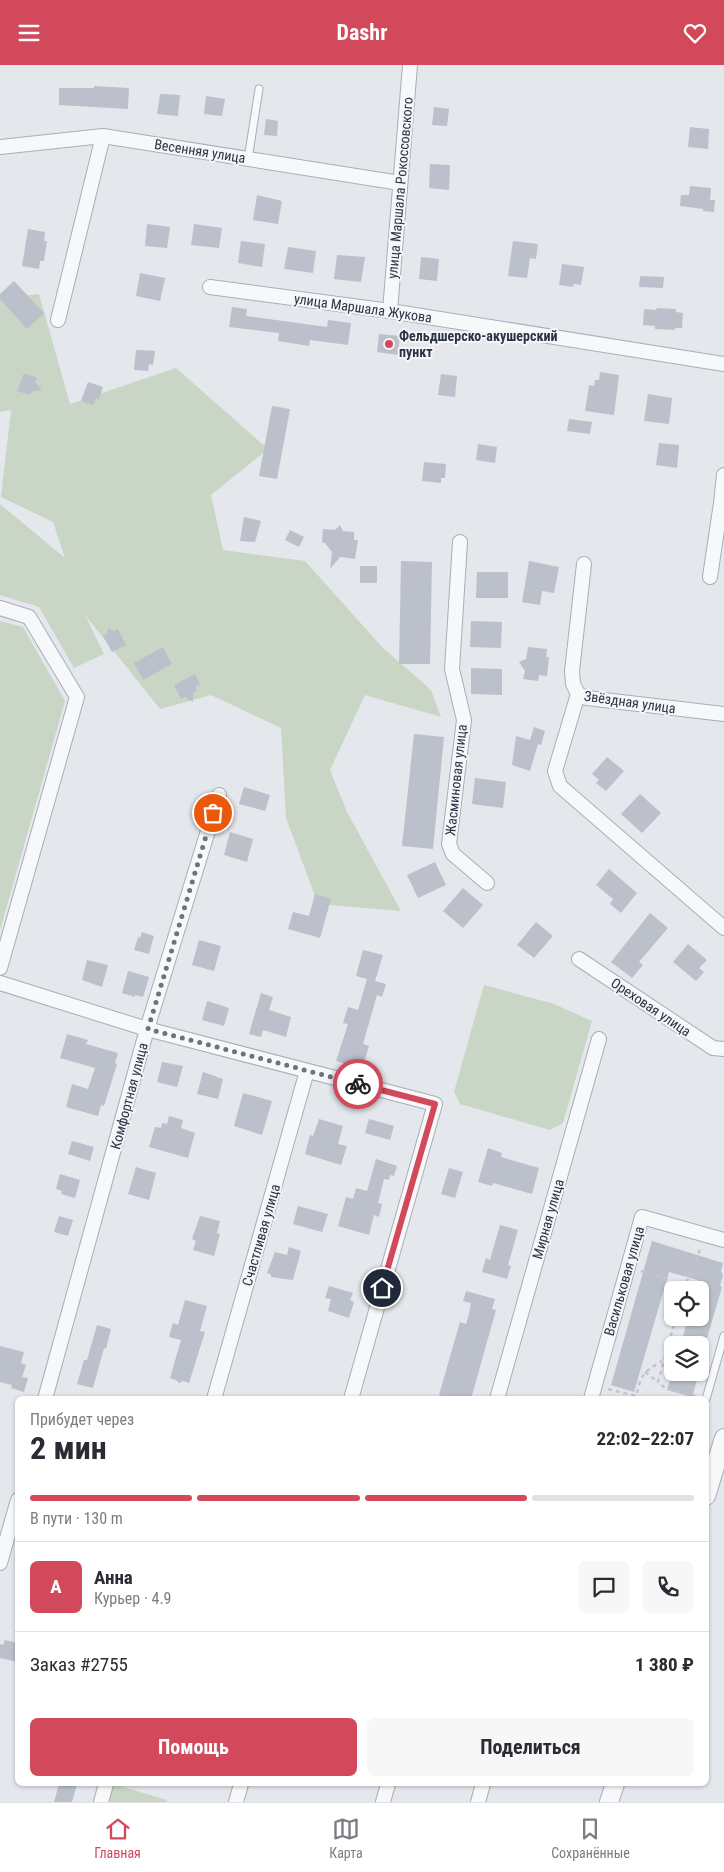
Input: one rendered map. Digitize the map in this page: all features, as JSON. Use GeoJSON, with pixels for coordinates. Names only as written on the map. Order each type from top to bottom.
{"type":"FeatureCollection","features":[{"type":"Feature","properties":{"kind":"street","name":"улица Маршала Рокоссовского"},"geometry":{"type":"LineString","coordinates":[[390,311],[410,65]]}},
{"type":"Feature","properties":{"kind":"street","name":"Весенняя улица"},"geometry":{"type":"LineString","coordinates":[[0,147],[103,136],[400,183]]}},
{"type":"Feature","properties":{"kind":"street"},"geometry":{"type":"LineString","coordinates":[[58,320],[103,136]]}},
{"type":"Feature","properties":{"kind":"street","name":"улица Маршала Жукова"},"geometry":{"type":"LineString","coordinates":[[210,287],[390,311],[724,364]]}},
{"type":"Feature","properties":{"kind":"street"},"geometry":{"type":"LineString","coordinates":[[710,577],[722,504],[724,475]]}},
{"type":"Feature","properties":{"kind":"street","name":"Жасминовая улица"},"geometry":{"type":"LineString","coordinates":[[460,542],[452,669],[464,720],[449,844],[453,854],[487,883]]}},
{"type":"Feature","properties":{"kind":"street","name":"Звёздная улица"},"geometry":{"type":"LineString","coordinates":[[584,564],[572,671],[573,684],[578,694],[587,698],[724,714]]}},
{"type":"Feature","properties":{"kind":"street"},"geometry":{"type":"LineString","coordinates":[[0,608],[29,617],[77,697],[0,968]]}},
{"type":"Feature","properties":{"kind":"street"},"geometry":{"type":"LineString","coordinates":[[578,694],[555,771],[560,786],[724,928]]}},
{"type":"Feature","properties":{"kind":"street","name":"Комфортная улица"},"geometry":{"type":"LineString","coordinates":[[46,1396],[148,1029],[219,795]]}},
{"type":"Feature","properties":{"kind":"street","name":"Ореховая улица"},"geometry":{"type":"LineString","coordinates":[[579,959],[713,1048],[724,1049]]}},
{"type":"Feature","properties":{"kind":"street"},"geometry":{"type":"LineString","coordinates":[[0,983],[148,1029],[435,1104],[352,1396]]}},
{"type":"Feature","properties":{"kind":"street","name":"Мирная улица"},"geometry":{"type":"LineString","coordinates":[[498,1396],[600,1039]]}},
{"type":"Feature","properties":{"kind":"street","name":"Счастливая улица"},"geometry":{"type":"LineString","coordinates":[[215,1396],[307,1071]]}},
{"type":"Feature","properties":{"kind":"street","name":"Васильковая улица"},"geometry":{"type":"LineString","coordinates":[[592,1396],[642,1217],[724,1240]]}},
{"type":"Feature","properties":{"kind":"street"},"geometry":{"type":"LineString","coordinates":[[709,1489],[721,1460],[724,1438]]}},
{"type":"Feature","properties":{"kind":"street"},"geometry":{"type":"LineString","coordinates":[[0,1563],[15,1510]]}},
{"type":"Feature","properties":{"kind":"street"},"geometry":{"type":"LineString","coordinates":[[100,1802],[105,1786]]}},
{"type":"Feature","properties":{"kind":"street"},"geometry":{"type":"LineString","coordinates":[[236,1802],[240,1786]]}},
{"type":"Feature","properties":{"kind":"street"},"geometry":{"type":"LineString","coordinates":[[383,1802],[387,1786]]}},
{"type":"Feature","properties":{"kind":"street"},"geometry":{"type":"LineString","coordinates":[[478,1802],[482,1786]]}},
{"type":"Feature","properties":{"kind":"street"},"geometry":{"type":"LineString","coordinates":[[609,1802],[614,1786]]}},
{"type":"Feature","properties":{"kind":"lane"},"geometry":{"type":"LineString","coordinates":[[248,159],[259,89]]}},
{"type":"Feature","properties":{"kind":"lane"},"geometry":{"type":"LineString","coordinates":[[706,1396],[724,1336]]}},
{"type":"Feature","properties":{"kind":"path"},"geometry":{"type":"LineString","coordinates":[[689,1281],[696,1267],[704,1234]]}},
{"type":"Feature","properties":{"kind":"path"},"geometry":{"type":"LineString","coordinates":[[627,1268],[670,1281]]}},
{"type":"Feature","properties":{"kind":"path"},"geometry":{"type":"LineString","coordinates":[[636,1396],[641,1378],[645,1372],[664,1361]]}},
{"type":"Feature","properties":{"kind":"path"},"geometry":{"type":"LineString","coordinates":[[658,1382],[664,1361]]}},
{"type":"Feature","properties":{"kind":"path"},"geometry":{"type":"LineString","coordinates":[[645,1372],[665,1388],[694,1396]]}},
{"type":"Feature","properties":{"kind":"path"},"geometry":{"type":"LineString","coordinates":[[606,1393],[608,1388],[633,1396]]}},
{"type":"Feature","properties":{"kind":"green space"},"geometry":{"type":"Polygon","coordinates":[[[39,294],[70,404],[176,368],[268,449],[211,495],[223,550],[305,561],[383,648],[431,690],[441,717],[365,695],[330,770],[347,812],[401,911],[318,904],[286,818],[281,728],[211,695],[160,709],[85,615],[104,654],[74,668],[39,607],[0,595],[0,504],[65,558],[53,522],[1,497],[11,410],[0,412],[0,299],[39,294]]]}},
{"type":"Feature","properties":{"kind":"green space"},"geometry":{"type":"Polygon","coordinates":[[[0,621],[23,627],[65,701],[0,930],[0,621]]]}},
{"type":"Feature","properties":{"kind":"green space"},"geometry":{"type":"Polygon","coordinates":[[[484,985],[554,1004],[592,1021],[563,1123],[550,1130],[460,1104],[454,1092],[484,985]]]}},
{"type":"Feature","properties":{"kind":"green space"},"geometry":{"type":"Polygon","coordinates":[[[112,1786],[120,1786],[167,1800],[167,1802],[108,1802],[112,1786]]]}},
{"type":"Feature","properties":{"kind":"building"},"geometry":{"type":"Polygon","coordinates":[[[94,86],[129,88],[128,109],[59,105],[59,88],[94,88],[94,86]]]}},
{"type":"Feature","properties":{"kind":"building"},"geometry":{"type":"Polygon","coordinates":[[[160,94],[180,95],[178,116],[157,114],[160,94]]]}},
{"type":"Feature","properties":{"kind":"building"},"geometry":{"type":"Polygon","coordinates":[[[206,96],[225,99],[222,116],[204,114],[206,96]]]}},
{"type":"Feature","properties":{"kind":"building"},"geometry":{"type":"Polygon","coordinates":[[[434,107],[449,109],[447,126],[432,125],[434,107]]]}},
{"type":"Feature","properties":{"kind":"building"},"geometry":{"type":"Polygon","coordinates":[[[266,119],[278,121],[277,136],[264,135],[266,119]]]}},
{"type":"Feature","properties":{"kind":"building"},"geometry":{"type":"Polygon","coordinates":[[[690,127],[709,129],[708,149],[688,147],[690,127]]]}},
{"type":"Feature","properties":{"kind":"building"},"geometry":{"type":"Polygon","coordinates":[[[430,164],[450,165],[449,190],[429,188],[430,164]]]}},
{"type":"Feature","properties":{"kind":"building"},"geometry":{"type":"Polygon","coordinates":[[[690,186],[711,188],[710,200],[715,200],[714,212],[680,206],[681,195],[689,195],[690,186]]]}},
{"type":"Feature","properties":{"kind":"building"},"geometry":{"type":"Polygon","coordinates":[[[257,195],[282,201],[278,224],[253,220],[257,195]]]}},
{"type":"Feature","properties":{"kind":"building"},"geometry":{"type":"Polygon","coordinates":[[[147,224],[170,227],[167,248],[145,246],[147,224]]]}},
{"type":"Feature","properties":{"kind":"building"},"geometry":{"type":"Polygon","coordinates":[[[194,224],[222,228],[219,248],[191,245],[194,224]]]}},
{"type":"Feature","properties":{"kind":"building"},"geometry":{"type":"Polygon","coordinates":[[[28,229],[45,232],[44,241],[47,241],[44,261],[40,261],[39,269],[22,266],[28,229]]]}},
{"type":"Feature","properties":{"kind":"building"},"geometry":{"type":"Polygon","coordinates":[[[241,241],[265,244],[262,267],[238,263],[241,241]]]}},
{"type":"Feature","properties":{"kind":"building"},"geometry":{"type":"Polygon","coordinates":[[[513,241],[538,244],[536,259],[530,258],[527,278],[508,276],[513,241]]]}},
{"type":"Feature","properties":{"kind":"building"},"geometry":{"type":"Polygon","coordinates":[[[288,247],[316,251],[313,273],[284,269],[288,247]]]}},
{"type":"Feature","properties":{"kind":"building"},"geometry":{"type":"Polygon","coordinates":[[[337,255],[365,257],[361,282],[334,279],[337,255]]]}},
{"type":"Feature","properties":{"kind":"building"},"geometry":{"type":"Polygon","coordinates":[[[421,257],[439,259],[437,281],[419,279],[421,257]]]}},
{"type":"Feature","properties":{"kind":"building"},"geometry":{"type":"Polygon","coordinates":[[[562,264],[584,267],[581,285],[574,284],[573,287],[559,285],[562,264]]]}},
{"type":"Feature","properties":{"kind":"building"},"geometry":{"type":"Polygon","coordinates":[[[140,273],[165,278],[160,301],[136,296],[140,273]]]}},
{"type":"Feature","properties":{"kind":"building"},"geometry":{"type":"Polygon","coordinates":[[[640,276],[664,277],[663,288],[639,287],[640,276]]]}},
{"type":"Feature","properties":{"kind":"building"},"geometry":{"type":"Polygon","coordinates":[[[14,281],[44,313],[27,329],[0,299],[0,294],[14,281]]]}},
{"type":"Feature","properties":{"kind":"building"},"geometry":{"type":"Polygon","coordinates":[[[232,307],[247,309],[246,316],[327,327],[328,320],[351,323],[348,345],[310,340],[309,346],[278,341],[279,333],[229,327],[232,307]]]}},
{"type":"Feature","properties":{"kind":"building"},"geometry":{"type":"Polygon","coordinates":[[[657,308],[676,309],[676,312],[683,313],[682,328],[675,328],[674,330],[655,329],[655,326],[643,325],[644,309],[656,310],[657,308]]]}},
{"type":"Feature","properties":{"kind":"building","name":"Фельдшерско-акушерский пункт"},"geometry":{"type":"Polygon","coordinates":[[[379,334],[400,336],[398,355],[377,352],[379,334]]]}},
{"type":"Feature","properties":{"kind":"building"},"geometry":{"type":"Polygon","coordinates":[[[136,350],[155,351],[153,365],[149,364],[148,371],[134,370],[136,350]]]}},
{"type":"Feature","properties":{"kind":"building"},"geometry":{"type":"Polygon","coordinates":[[[600,372],[619,375],[614,415],[585,411],[589,385],[594,386],[595,380],[599,380],[600,372]]]}},
{"type":"Feature","properties":{"kind":"building"},"geometry":{"type":"Polygon","coordinates":[[[24,373],[37,378],[35,382],[42,390],[32,391],[30,395],[17,391],[24,373]]]}},
{"type":"Feature","properties":{"kind":"building"},"geometry":{"type":"Polygon","coordinates":[[[441,374],[457,376],[455,397],[438,395],[441,374]]]}},
{"type":"Feature","properties":{"kind":"building"},"geometry":{"type":"Polygon","coordinates":[[[88,382],[103,387],[99,399],[96,398],[93,405],[81,401],[88,382]]]}},
{"type":"Feature","properties":{"kind":"building"},"geometry":{"type":"Polygon","coordinates":[[[648,394],[672,398],[669,424],[644,421],[648,394]]]}},
{"type":"Feature","properties":{"kind":"building"},"geometry":{"type":"Polygon","coordinates":[[[272,406],[290,409],[277,479],[259,476],[272,406]]]}},
{"type":"Feature","properties":{"kind":"building"},"geometry":{"type":"Polygon","coordinates":[[[569,419],[592,422],[590,434],[567,431],[569,419]]]}},
{"type":"Feature","properties":{"kind":"building"},"geometry":{"type":"Polygon","coordinates":[[[659,443],[679,445],[677,468],[656,465],[659,443]]]}},
{"type":"Feature","properties":{"kind":"building"},"geometry":{"type":"Polygon","coordinates":[[[478,444],[497,447],[495,463],[476,460],[478,444]]]}},
{"type":"Feature","properties":{"kind":"building"},"geometry":{"type":"Polygon","coordinates":[[[424,462],[446,464],[445,478],[441,478],[441,483],[422,481],[424,462]]]}},
{"type":"Feature","properties":{"kind":"building"},"geometry":{"type":"Polygon","coordinates":[[[244,517],[261,521],[255,542],[240,541],[244,517]]]}},
{"type":"Feature","properties":{"kind":"building"},"geometry":{"type":"Polygon","coordinates":[[[340,525],[343,531],[354,532],[354,540],[358,540],[355,559],[340,557],[330,569],[332,552],[322,542],[323,529],[335,530],[340,525]]]}},
{"type":"Feature","properties":{"kind":"building"},"geometry":{"type":"Polygon","coordinates":[[[290,530],[304,537],[299,547],[285,540],[290,530]]]}},
{"type":"Feature","properties":{"kind":"building"},"geometry":{"type":"Polygon","coordinates":[[[401,561],[432,562],[430,664],[399,664],[401,561]]]}},
{"type":"Feature","properties":{"kind":"building"},"geometry":{"type":"Polygon","coordinates":[[[529,561],[559,567],[554,593],[542,591],[540,605],[522,602],[529,561]]]}},
{"type":"Feature","properties":{"kind":"building"},"geometry":{"type":"Polygon","coordinates":[[[360,566],[377,566],[377,583],[360,583],[360,566]]]}},
{"type":"Feature","properties":{"kind":"building"},"geometry":{"type":"Polygon","coordinates":[[[477,572],[508,572],[508,598],[476,598],[477,572]]]}},
{"type":"Feature","properties":{"kind":"building"},"geometry":{"type":"Polygon","coordinates":[[[471,621],[502,622],[501,648],[470,647],[471,621]]]}},
{"type":"Feature","properties":{"kind":"building"},"geometry":{"type":"Polygon","coordinates":[[[108,628],[114,631],[118,629],[126,645],[112,652],[103,636],[107,634],[108,628]]]}},
{"type":"Feature","properties":{"kind":"building"},"geometry":{"type":"Polygon","coordinates":[[[163,647],[172,664],[143,680],[134,663],[163,647]]]}},
{"type":"Feature","properties":{"kind":"building"},"geometry":{"type":"Polygon","coordinates":[[[528,647],[547,649],[546,657],[549,657],[547,676],[539,675],[538,681],[523,679],[525,671],[519,662],[526,659],[528,647]]]}},
{"type":"Feature","properties":{"kind":"building"},"geometry":{"type":"Polygon","coordinates":[[[471,668],[502,669],[502,695],[471,694],[471,668]]]}},
{"type":"Feature","properties":{"kind":"building"},"geometry":{"type":"Polygon","coordinates":[[[195,674],[200,684],[195,687],[197,691],[193,693],[193,702],[185,697],[181,699],[174,685],[195,674]]]}},
{"type":"Feature","properties":{"kind":"building"},"geometry":{"type":"Polygon","coordinates":[[[534,727],[545,731],[541,745],[538,744],[530,771],[512,765],[516,736],[530,740],[534,727]]]}},
{"type":"Feature","properties":{"kind":"building"},"geometry":{"type":"Polygon","coordinates":[[[414,734],[444,737],[433,849],[402,846],[414,734]]]}},
{"type":"Feature","properties":{"kind":"building"},"geometry":{"type":"Polygon","coordinates":[[[607,757],[624,771],[606,791],[596,783],[599,780],[592,774],[607,757]]]}},
{"type":"Feature","properties":{"kind":"building"},"geometry":{"type":"Polygon","coordinates":[[[475,778],[506,782],[503,808],[472,804],[475,778]]]}},
{"type":"Feature","properties":{"kind":"building"},"geometry":{"type":"Polygon","coordinates":[[[244,787],[270,795],[265,811],[239,804],[244,787]]]}},
{"type":"Feature","properties":{"kind":"building"},"geometry":{"type":"Polygon","coordinates":[[[640,794],[661,813],[642,833],[621,814],[640,794]]]}},
{"type":"Feature","properties":{"kind":"building"},"geometry":{"type":"Polygon","coordinates":[[[230,832],[253,839],[247,862],[224,855],[230,832]]]}},
{"type":"Feature","properties":{"kind":"building"},"geometry":{"type":"Polygon","coordinates":[[[435,862],[446,885],[418,898],[407,875],[435,862]]]}},
{"type":"Feature","properties":{"kind":"building"},"geometry":{"type":"Polygon","coordinates":[[[609,869],[637,893],[621,913],[610,904],[613,899],[596,885],[609,869]]]}},
{"type":"Feature","properties":{"kind":"building"},"geometry":{"type":"Polygon","coordinates":[[[463,888],[483,905],[463,928],[443,911],[463,888]]]}},
{"type":"Feature","properties":{"kind":"building"},"geometry":{"type":"Polygon","coordinates":[[[315,894],[331,899],[320,938],[288,929],[293,912],[309,916],[315,894]]]}},
{"type":"Feature","properties":{"kind":"building"},"geometry":{"type":"Polygon","coordinates":[[[650,913],[668,928],[639,962],[643,965],[632,978],[611,962],[650,913]]]}},
{"type":"Feature","properties":{"kind":"building"},"geometry":{"type":"Polygon","coordinates":[[[536,922],[553,936],[534,958],[517,945],[536,922]]]}},
{"type":"Feature","properties":{"kind":"building"},"geometry":{"type":"Polygon","coordinates":[[[142,932],[154,936],[149,954],[134,950],[138,937],[140,938],[142,932]]]}},
{"type":"Feature","properties":{"kind":"building"},"geometry":{"type":"Polygon","coordinates":[[[199,940],[221,946],[214,971],[192,965],[199,940]]]}},
{"type":"Feature","properties":{"kind":"building"},"geometry":{"type":"Polygon","coordinates":[[[688,944],[707,960],[699,968],[704,972],[696,981],[673,962],[688,944]]]}},
{"type":"Feature","properties":{"kind":"building"},"geometry":{"type":"Polygon","coordinates":[[[363,950],[383,955],[375,981],[386,984],[382,997],[377,995],[363,1044],[369,1046],[362,1069],[336,1061],[348,1024],[343,1023],[348,1007],[358,1010],[367,979],[356,976],[363,950]]]}},
{"type":"Feature","properties":{"kind":"building"},"geometry":{"type":"Polygon","coordinates":[[[87,960],[108,965],[102,987],[82,980],[87,960]]]}},
{"type":"Feature","properties":{"kind":"building"},"geometry":{"type":"Polygon","coordinates":[[[128,971],[149,977],[143,997],[122,993],[128,971]]]}},
{"type":"Feature","properties":{"kind":"building"},"geometry":{"type":"Polygon","coordinates":[[[261,993],[273,997],[269,1010],[291,1017],[286,1037],[263,1030],[261,1037],[249,1034],[261,993]]]}},
{"type":"Feature","properties":{"kind":"building"},"geometry":{"type":"Polygon","coordinates":[[[207,1001],[229,1008],[224,1026],[202,1020],[207,1001]]]}},
{"type":"Feature","properties":{"kind":"building"},"geometry":{"type":"Polygon","coordinates":[[[67,1034],[88,1040],[86,1044],[118,1053],[115,1063],[117,1064],[104,1106],[101,1105],[98,1116],[66,1107],[72,1084],[88,1089],[95,1068],[60,1058],[67,1034]]]}},
{"type":"Feature","properties":{"kind":"building"},"geometry":{"type":"Polygon","coordinates":[[[162,1062],[183,1066],[177,1087],[157,1082],[162,1062]]]}},
{"type":"Feature","properties":{"kind":"building"},"geometry":{"type":"Polygon","coordinates":[[[203,1072],[223,1079],[218,1099],[197,1094],[203,1072]]]}},
{"type":"Feature","properties":{"kind":"building"},"geometry":{"type":"Polygon","coordinates":[[[243,1093],[272,1101],[262,1135],[234,1126],[243,1093]]]}},
{"type":"Feature","properties":{"kind":"building"},"geometry":{"type":"Polygon","coordinates":[[[169,1116],[183,1120],[181,1128],[195,1133],[188,1158],[149,1147],[155,1127],[161,1128],[162,1123],[167,1124],[169,1116]]]}},
{"type":"Feature","properties":{"kind":"building"},"geometry":{"type":"Polygon","coordinates":[[[319,1119],[343,1126],[338,1144],[347,1146],[341,1165],[305,1154],[310,1135],[313,1136],[319,1119]]]}},
{"type":"Feature","properties":{"kind":"building"},"geometry":{"type":"Polygon","coordinates":[[[369,1119],[394,1126],[390,1140],[365,1133],[369,1119]]]}},
{"type":"Feature","properties":{"kind":"building"},"geometry":{"type":"Polygon","coordinates":[[[72,1141],[94,1147],[90,1161],[68,1154],[72,1141]]]}},
{"type":"Feature","properties":{"kind":"building"},"geometry":{"type":"Polygon","coordinates":[[[488,1148],[502,1153],[501,1157],[539,1168],[532,1194],[493,1183],[492,1186],[478,1182],[488,1148]]]}},
{"type":"Feature","properties":{"kind":"building"},"geometry":{"type":"Polygon","coordinates":[[[376,1159],[397,1166],[394,1176],[390,1175],[389,1180],[384,1179],[378,1203],[382,1204],[379,1217],[374,1215],[369,1235],[338,1226],[346,1197],[353,1199],[356,1188],[367,1191],[376,1159]]]}},
{"type":"Feature","properties":{"kind":"building"},"geometry":{"type":"Polygon","coordinates":[[[136,1167],[156,1173],[149,1200],[128,1194],[136,1167]]]}},
{"type":"Feature","properties":{"kind":"building"},"geometry":{"type":"Polygon","coordinates":[[[449,1168],[463,1172],[455,1198],[441,1194],[449,1168]]]}},
{"type":"Feature","properties":{"kind":"building"},"geometry":{"type":"Polygon","coordinates":[[[60,1174],[80,1180],[75,1198],[61,1194],[62,1191],[56,1189],[60,1174]]]}},
{"type":"Feature","properties":{"kind":"building"},"geometry":{"type":"Polygon","coordinates":[[[298,1206],[328,1214],[322,1232],[293,1224],[298,1206]]]}},
{"type":"Feature","properties":{"kind":"building"},"geometry":{"type":"Polygon","coordinates":[[[59,1216],[73,1220],[68,1236],[54,1232],[59,1216]]]}},
{"type":"Feature","properties":{"kind":"building"},"geometry":{"type":"Polygon","coordinates":[[[200,1216],[220,1221],[217,1233],[220,1234],[214,1256],[193,1250],[196,1241],[192,1239],[200,1216]]]}},
{"type":"Feature","properties":{"kind":"building"},"geometry":{"type":"Polygon","coordinates":[[[500,1225],[518,1230],[508,1265],[511,1266],[507,1279],[482,1272],[486,1258],[490,1260],[500,1225]]]}},
{"type":"Feature","properties":{"kind":"building"},"geometry":{"type":"Polygon","coordinates":[[[652,1241],[723,1263],[721,1271],[723,1275],[720,1286],[722,1287],[708,1336],[683,1336],[686,1326],[709,1326],[709,1281],[698,1281],[669,1272],[666,1281],[664,1281],[664,1289],[634,1392],[611,1385],[652,1241]]]}},
{"type":"Feature","properties":{"kind":"building"},"geometry":{"type":"Polygon","coordinates":[[[289,1247],[301,1251],[293,1280],[271,1277],[267,1273],[275,1252],[287,1255],[289,1247]]]}},
{"type":"Feature","properties":{"kind":"building"},"geometry":{"type":"Polygon","coordinates":[[[329,1286],[353,1293],[350,1300],[354,1302],[349,1318],[328,1311],[331,1299],[325,1298],[329,1286]]]}},
{"type":"Feature","properties":{"kind":"building"},"geometry":{"type":"Polygon","coordinates":[[[466,1291],[495,1299],[492,1309],[496,1310],[472,1396],[442,1396],[439,1395],[460,1322],[466,1324],[469,1314],[471,1303],[463,1301],[466,1291]]]}},
{"type":"Feature","properties":{"kind":"building"},"geometry":{"type":"Polygon","coordinates":[[[185,1300],[207,1306],[200,1331],[205,1332],[189,1383],[183,1381],[179,1383],[170,1378],[181,1340],[169,1337],[173,1323],[178,1325],[185,1300]]]}},
{"type":"Feature","properties":{"kind":"building"},"geometry":{"type":"Polygon","coordinates":[[[97,1325],[111,1329],[93,1388],[77,1384],[84,1360],[87,1360],[97,1325]]]}},
{"type":"Feature","properties":{"kind":"building"},"geometry":{"type":"Polygon","coordinates":[[[0,1346],[24,1352],[21,1363],[26,1365],[22,1377],[28,1378],[24,1392],[11,1388],[12,1385],[0,1382],[0,1346]]]}},
{"type":"Feature","properties":{"kind":"building"},"geometry":{"type":"Polygon","coordinates":[[[670,1381],[697,1381],[692,1396],[667,1390],[670,1381]]]}},
{"type":"Feature","properties":{"kind":"building"},"geometry":{"type":"Polygon","coordinates":[[[5,1640],[15,1642],[15,1661],[0,1658],[0,1644],[3,1645],[5,1640]]]}},
{"type":"Feature","properties":{"kind":"building"},"geometry":{"type":"Polygon","coordinates":[[[58,1786],[76,1786],[72,1802],[54,1802],[58,1786]]]}},
{"type":"Feature","properties":{"kind":"way so far"},"geometry":{"type":"LineString","coordinates":[[213,813],[148,1029],[358,1084]]}},
{"type":"Feature","properties":{"kind":"place","name":"Фельдшерско-акушерский пункт"},"geometry":{"type":"Point","coordinates":[389,344]}},
{"type":"Feature","properties":{"kind":"route"},"geometry":{"type":"LineString","coordinates":[[358,1084],[435,1104],[382,1288]]}}]}
